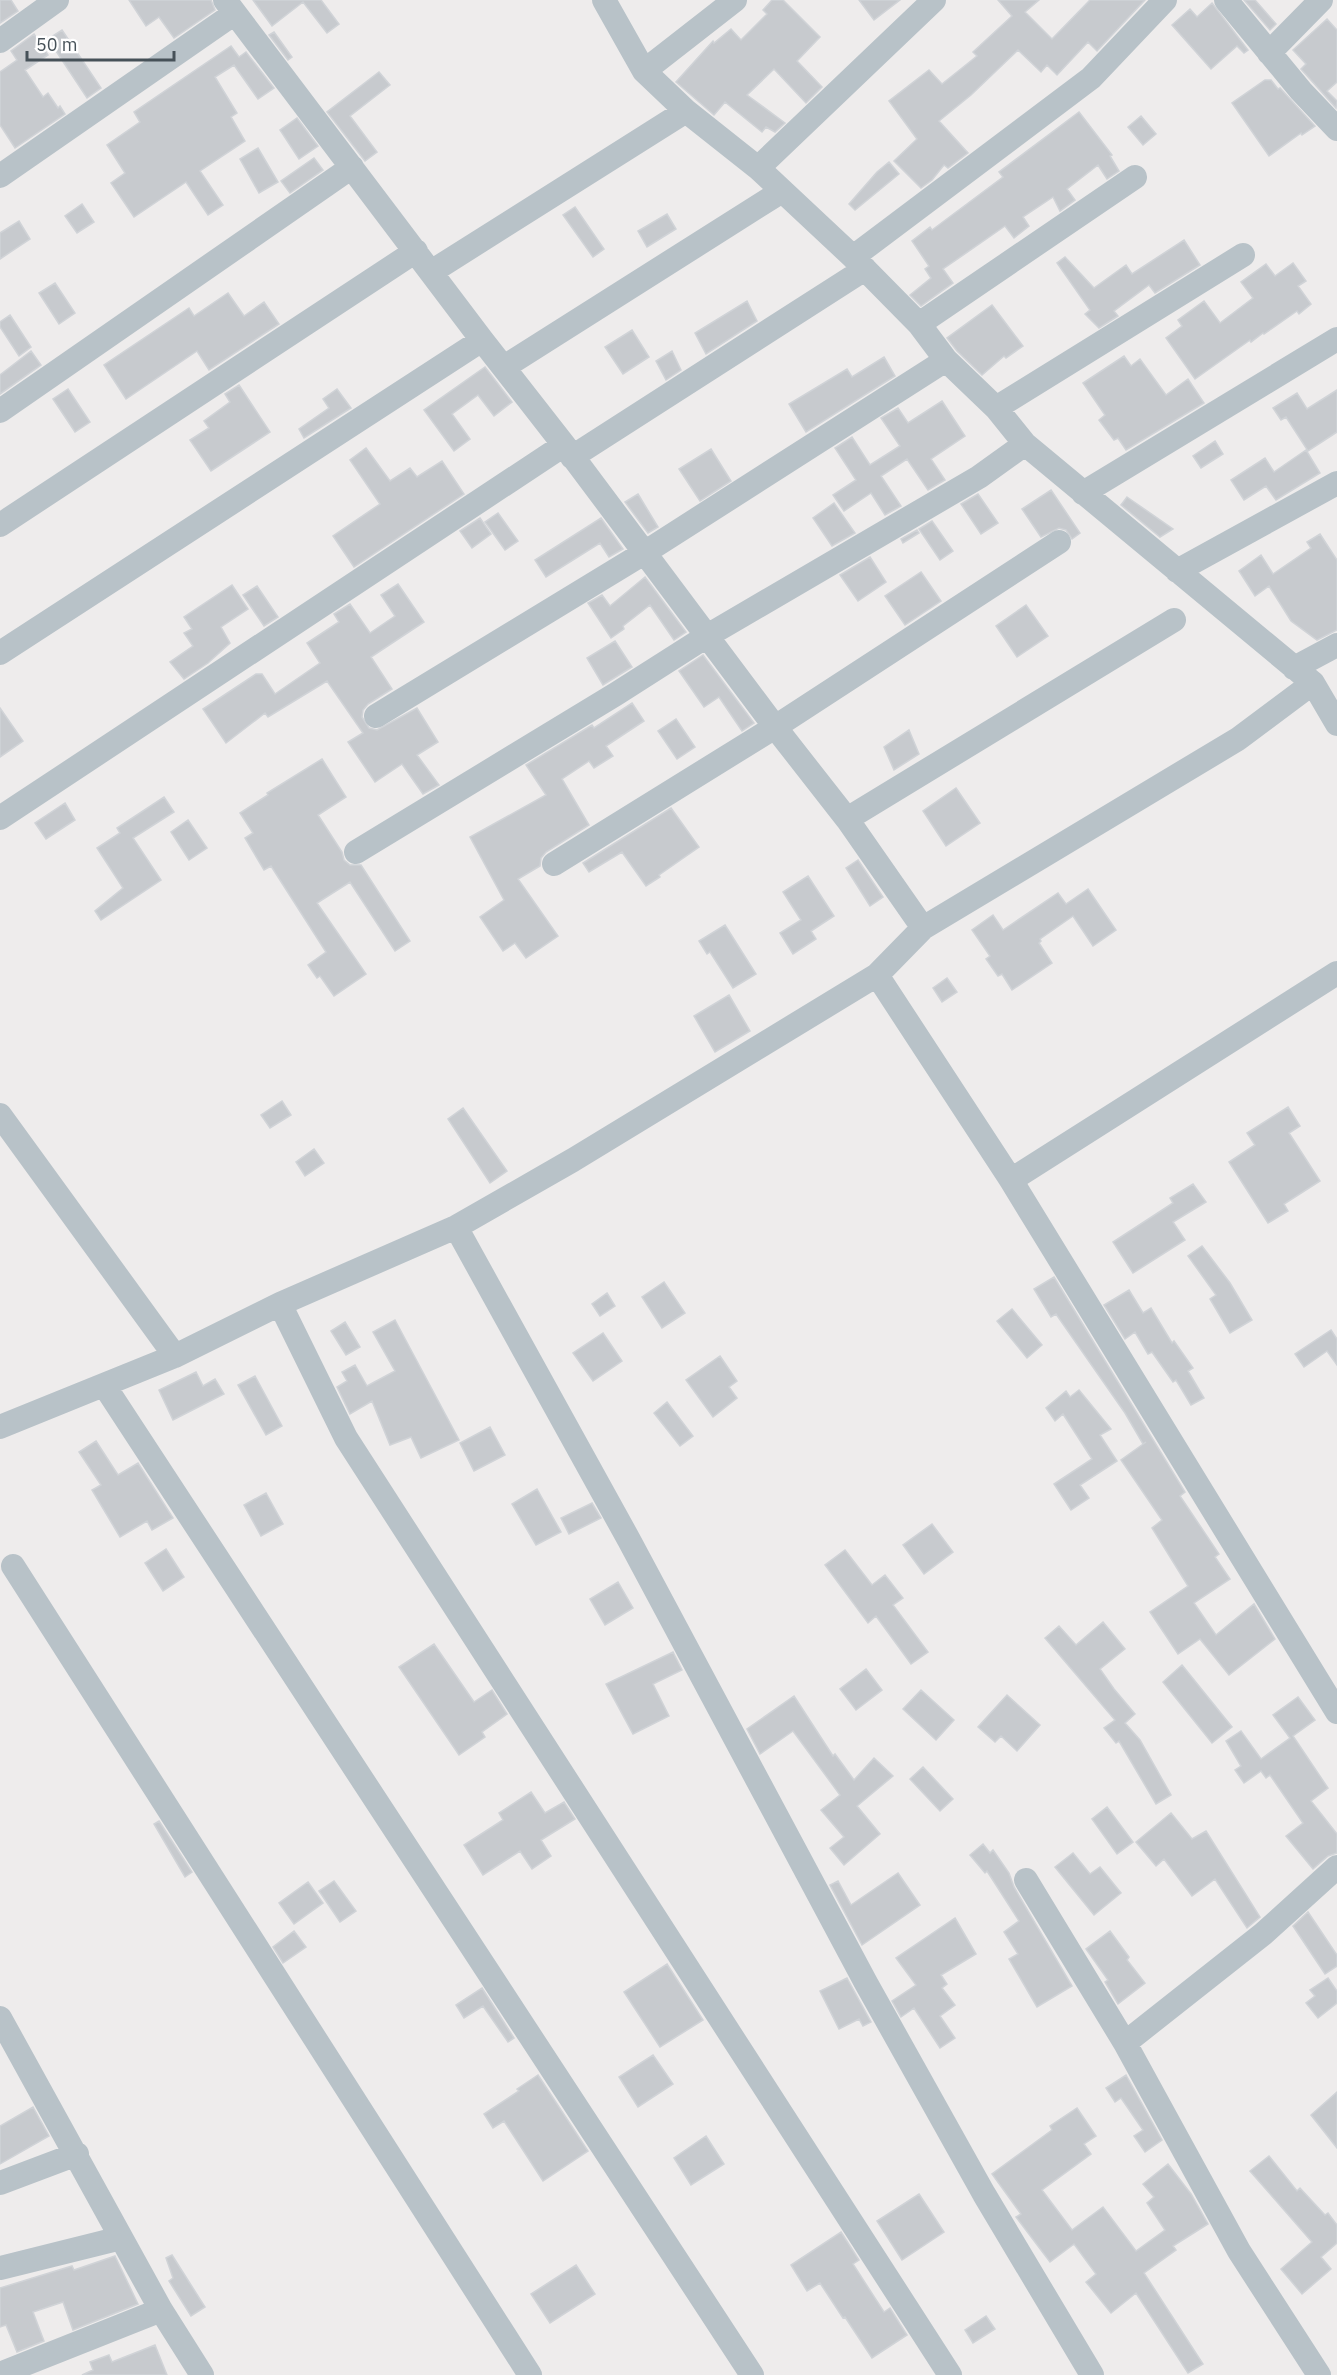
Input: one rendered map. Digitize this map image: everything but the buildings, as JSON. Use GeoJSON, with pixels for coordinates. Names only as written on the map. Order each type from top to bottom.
{"type":"FeatureCollection","features":[{"type":"Feature","properties":{"kind":"street"},"geometry":{"type":"LineString","coordinates":[[0,41],[57,0]]}},
{"type":"Feature","properties":{"kind":"street"},"geometry":{"type":"LineString","coordinates":[[604,0],[644,71],[686,111],[758,168],[859,263],[919,324],[946,360],[996,408],[1025,444],[1313,683],[1337,724]]}},
{"type":"Feature","properties":{"kind":"street"},"geometry":{"type":"LineString","coordinates":[[644,71],[735,0]]}},
{"type":"Feature","properties":{"kind":"street"},"geometry":{"type":"LineString","coordinates":[[758,168],[934,0]]}},
{"type":"Feature","properties":{"kind":"street"},"geometry":{"type":"LineString","coordinates":[[0,818],[859,263],[1090,78],[1165,0]]}},
{"type":"Feature","properties":{"kind":"street"},"geometry":{"type":"LineString","coordinates":[[1226,0],[1269,53],[1337,129]]}},
{"type":"Feature","properties":{"kind":"street"},"geometry":{"type":"LineString","coordinates":[[1269,53],[1321,0]]}},
{"type":"Feature","properties":{"kind":"street"},"geometry":{"type":"LineString","coordinates":[[0,177],[230,6],[847,819],[923,928]]}},
{"type":"Feature","properties":{"kind":"street"},"geometry":{"type":"LineString","coordinates":[[431,272],[686,111]]}},
{"type":"Feature","properties":{"kind":"street"},"geometry":{"type":"LineString","coordinates":[[0,411],[352,167]]}},
{"type":"Feature","properties":{"kind":"street"},"geometry":{"type":"LineString","coordinates":[[919,324],[1135,177]]}},
{"type":"Feature","properties":{"kind":"street"},"geometry":{"type":"LineString","coordinates":[[504,367],[782,191]]}},
{"type":"Feature","properties":{"kind":"street"},"geometry":{"type":"LineString","coordinates":[[0,525],[416,251]]}},
{"type":"Feature","properties":{"kind":"street"},"geometry":{"type":"LineString","coordinates":[[996,408],[1243,255]]}},
{"type":"Feature","properties":{"kind":"street"},"geometry":{"type":"LineString","coordinates":[[1083,493],[1337,339]]}},
{"type":"Feature","properties":{"kind":"street"},"geometry":{"type":"LineString","coordinates":[[0,653],[482,340]]}},
{"type":"Feature","properties":{"kind":"street"},"geometry":{"type":"LineString","coordinates":[[376,716],[644,554],[946,360]]}},
{"type":"Feature","properties":{"kind":"street"},"geometry":{"type":"LineString","coordinates":[[356,852],[707,636],[979,477],[1025,444]]}},
{"type":"Feature","properties":{"kind":"street"},"geometry":{"type":"LineString","coordinates":[[1177,571],[1337,483]]}},
{"type":"Feature","properties":{"kind":"street"},"geometry":{"type":"LineString","coordinates":[[554,864],[775,727],[1059,542]]}},
{"type":"Feature","properties":{"kind":"street"},"geometry":{"type":"LineString","coordinates":[[847,819],[1174,620]]}},
{"type":"Feature","properties":{"kind":"street"},"geometry":{"type":"LineString","coordinates":[[1294,668],[1337,645]]}},
{"type":"Feature","properties":{"kind":"street"},"geometry":{"type":"LineString","coordinates":[[0,1426],[175,1356],[280,1304],[456,1227],[573,1160],[877,975],[923,928],[1238,739],[1313,683]]}},
{"type":"Feature","properties":{"kind":"street"},"geometry":{"type":"LineString","coordinates":[[1011,1180],[1337,973]]}},
{"type":"Feature","properties":{"kind":"street"},"geometry":{"type":"LineString","coordinates":[[877,975],[1011,1180],[1337,1712]]}},
{"type":"Feature","properties":{"kind":"street"},"geometry":{"type":"LineString","coordinates":[[0,1115],[175,1356]]}},
{"type":"Feature","properties":{"kind":"street"},"geometry":{"type":"LineString","coordinates":[[456,1227],[634,1550],[871,1993],[984,2194],[1092,2375]]}},
{"type":"Feature","properties":{"kind":"street"},"geometry":{"type":"LineString","coordinates":[[280,1304],[346,1438],[950,2375]]}},
{"type":"Feature","properties":{"kind":"street"},"geometry":{"type":"LineString","coordinates":[[104,1385],[752,2375]]}},
{"type":"Feature","properties":{"kind":"street"},"geometry":{"type":"LineString","coordinates":[[13,1566],[530,2375]]}},
{"type":"Feature","properties":{"kind":"street"},"geometry":{"type":"LineString","coordinates":[[1125,2043],[1263,1934],[1337,1867]]}},
{"type":"Feature","properties":{"kind":"street"},"geometry":{"type":"LineString","coordinates":[[1026,1880],[1125,2043],[1239,2251],[1319,2375]]}},
{"type":"Feature","properties":{"kind":"street"},"geometry":{"type":"LineString","coordinates":[[3,2029],[77,2154],[161,2310],[202,2375]]}},
{"type":"Feature","properties":{"kind":"street"},"geometry":{"type":"LineString","coordinates":[[0,2183],[77,2154]]}},
{"type":"Feature","properties":{"kind":"street"},"geometry":{"type":"LineString","coordinates":[[0,2268],[122,2238]]}},
{"type":"Feature","properties":{"kind":"street"},"geometry":{"type":"LineString","coordinates":[[0,2374],[161,2310]]}}]}
